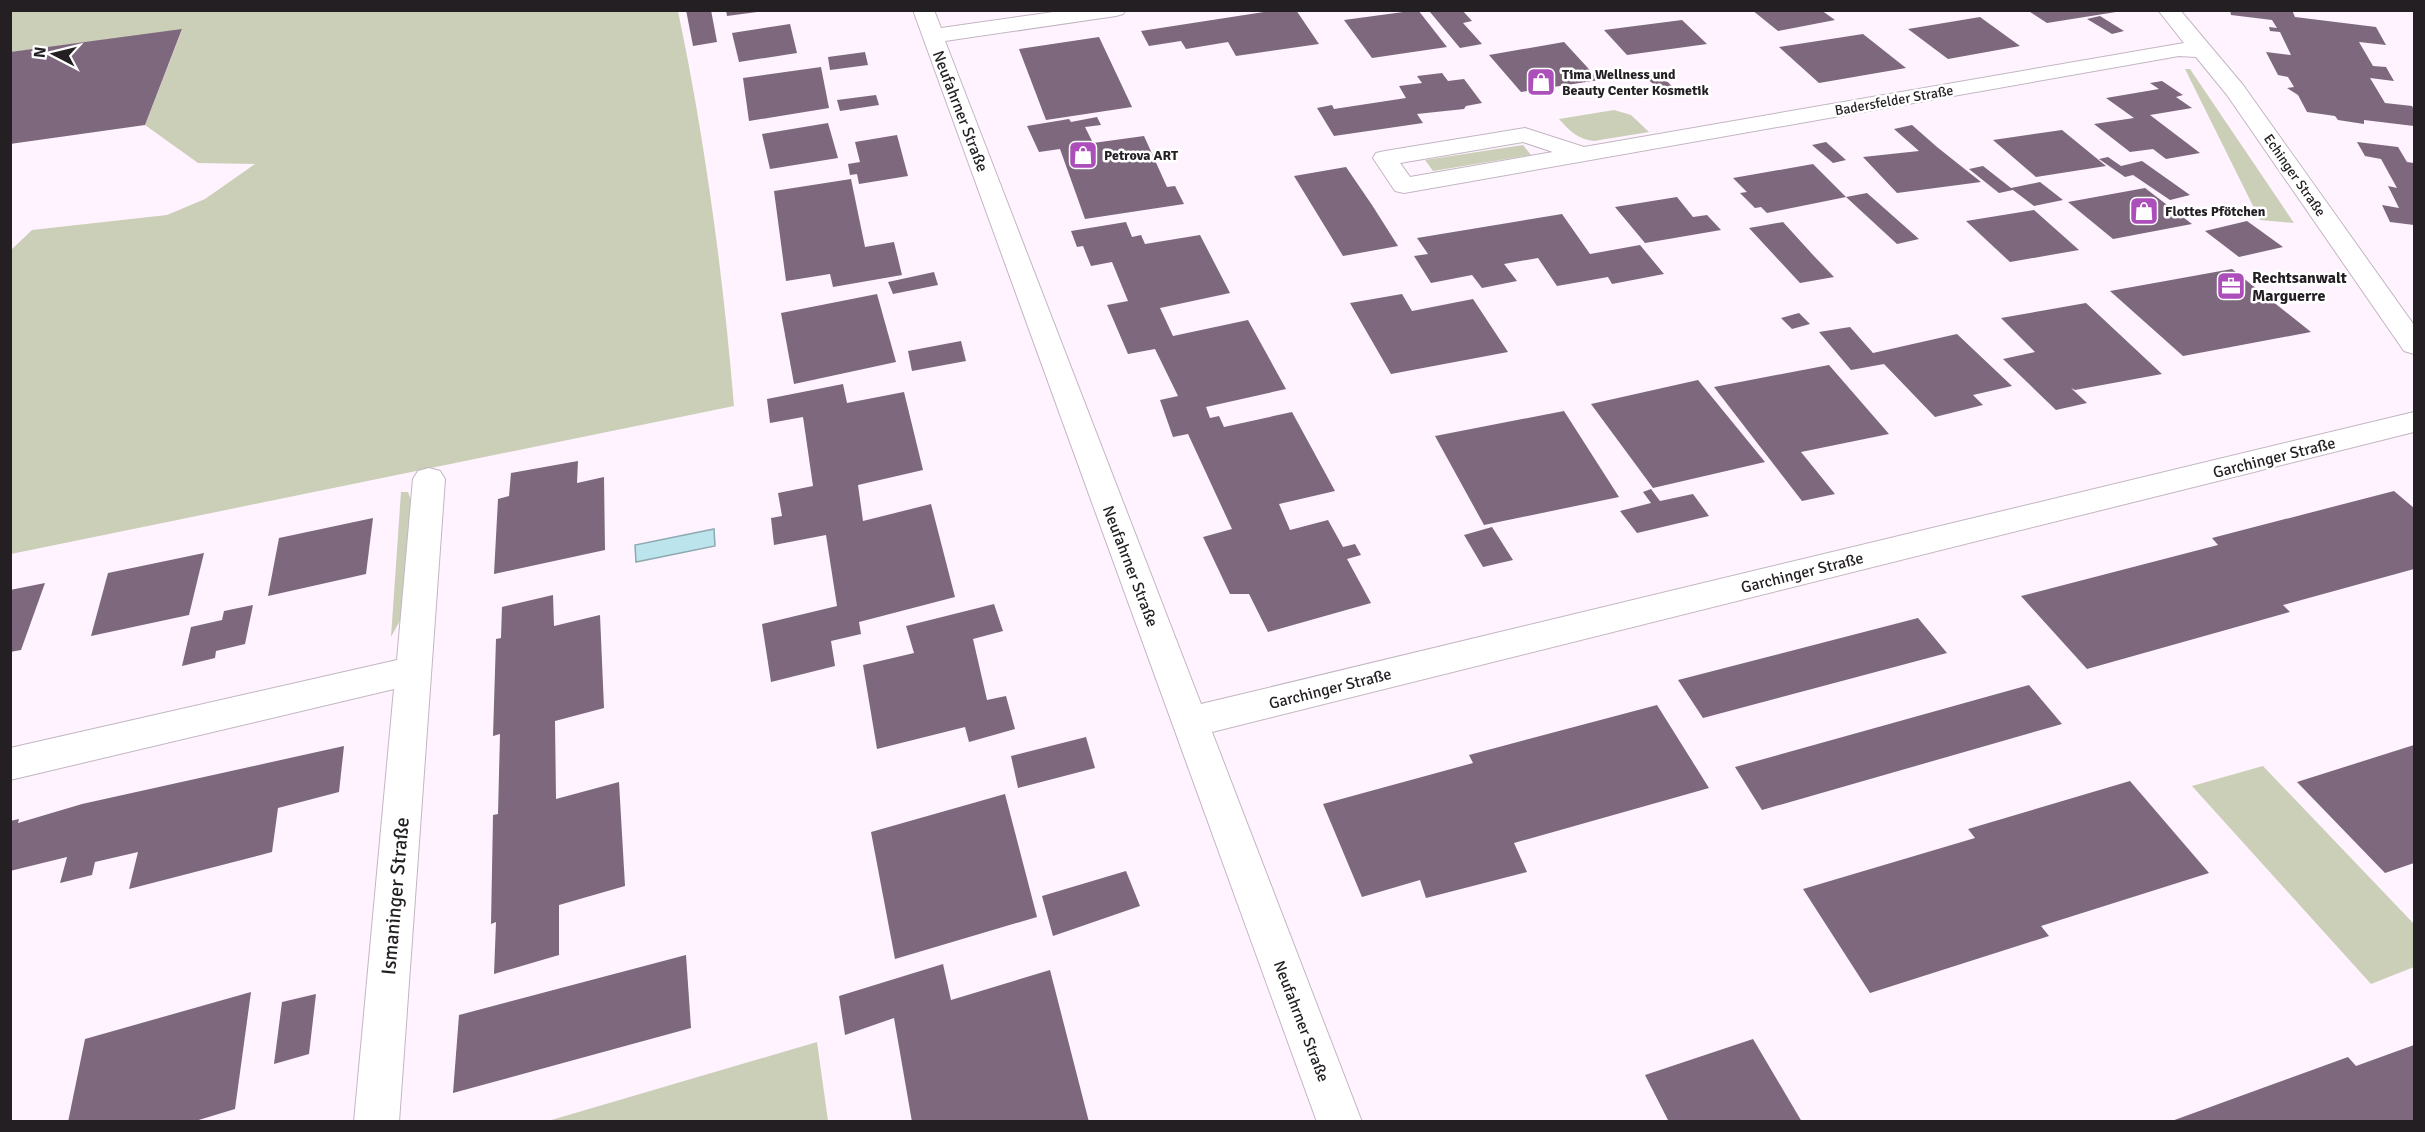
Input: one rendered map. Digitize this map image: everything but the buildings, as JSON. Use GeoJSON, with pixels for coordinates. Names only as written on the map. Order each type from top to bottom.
{"type":"FeatureCollection","features":[{"type":"Feature","properties":{"kind":"street"},"geometry":{"type":"LineString","coordinates":[[928,23],[1116,10]]}},
{"type":"Feature","properties":{"kind":"street","name":"Echinger Straße"},"geometry":{"type":"LineString","coordinates":[[2168,10],[2235,90],[2415,345]]}},
{"type":"Feature","properties":{"kind":"street","name":"Neufahrner Straße"},"geometry":{"type":"LineString","coordinates":[[928,23],[1340,1122]]}},
{"type":"Feature","properties":{"kind":"street","name":"Badersfelder Straße"},"geometry":{"type":"LineString","coordinates":[[1584,155],[1526,135],[1385,158],[1404,186],[1584,155],[2179,49],[2203,51]]}},
{"type":"Feature","properties":{"kind":"street","name":"Garchinger Straße"},"geometry":{"type":"LineString","coordinates":[[1190,722],[2415,422]]}},
{"type":"Feature","properties":{"kind":"street","name":"Ismaninger Straße"},"geometry":{"type":"LineString","coordinates":[[376,1122],[429,478]]}},
{"type":"Feature","properties":{"kind":"street"},"geometry":{"type":"LineString","coordinates":[[10,764],[414,670]]}},
{"type":"Feature","properties":{"kind":"green space"},"geometry":{"type":"Polygon","coordinates":[[[11,11],[678,11],[697,109],[712,207],[734,406],[11,554],[11,250],[32,230],[167,215],[205,199],[255,164],[198,163],[145,125],[182,30],[11,52],[11,11]]]}},
{"type":"Feature","properties":{"kind":"green space"},"geometry":{"type":"Polygon","coordinates":[[[2185,69],[2190,69],[2294,223],[2260,220],[2185,69]]]}},
{"type":"Feature","properties":{"kind":"green space"},"geometry":{"type":"Polygon","coordinates":[[[1614,110],[1631,115],[1649,132],[1594,141],[1574,134],[1559,119],[1614,110]]]}},
{"type":"Feature","properties":{"kind":"green space"},"geometry":{"type":"Polygon","coordinates":[[[1523,145],[1531,155],[1433,171],[1425,160],[1523,145]]]}},
{"type":"Feature","properties":{"kind":"green space"},"geometry":{"type":"Polygon","coordinates":[[[401,492],[408,492],[412,503],[403,615],[391,637],[401,492]]]}},
{"type":"Feature","properties":{"kind":"green space"},"geometry":{"type":"Polygon","coordinates":[[[2263,766],[2414,924],[2414,967],[2371,984],[2192,786],[2263,766]]]}},
{"type":"Feature","properties":{"kind":"green space"},"geometry":{"type":"Polygon","coordinates":[[[817,1042],[828,1121],[548,1121],[817,1042]]]}},
{"type":"Feature","properties":{"kind":"water"},"geometry":{"type":"Polygon","coordinates":[[[714,529],[715,546],[636,562],[635,545],[714,529]]]}},
{"type":"Feature","properties":{"kind":"place","name":"Tima Wellness und Beauty Center Kosmetik"},"geometry":{"type":"Point","coordinates":[1541,82]}},
{"type":"Feature","properties":{"kind":"place","name":"Petrova ART"},"geometry":{"type":"Point","coordinates":[1083,155]}},
{"type":"Feature","properties":{"kind":"place","name":"Flottes Pfötchen"},"geometry":{"type":"Point","coordinates":[2144,211]}},
{"type":"Feature","properties":{"kind":"place","name":"Rechtsanwalt Marguerre"},"geometry":{"type":"Point","coordinates":[2231,286]}}]}
